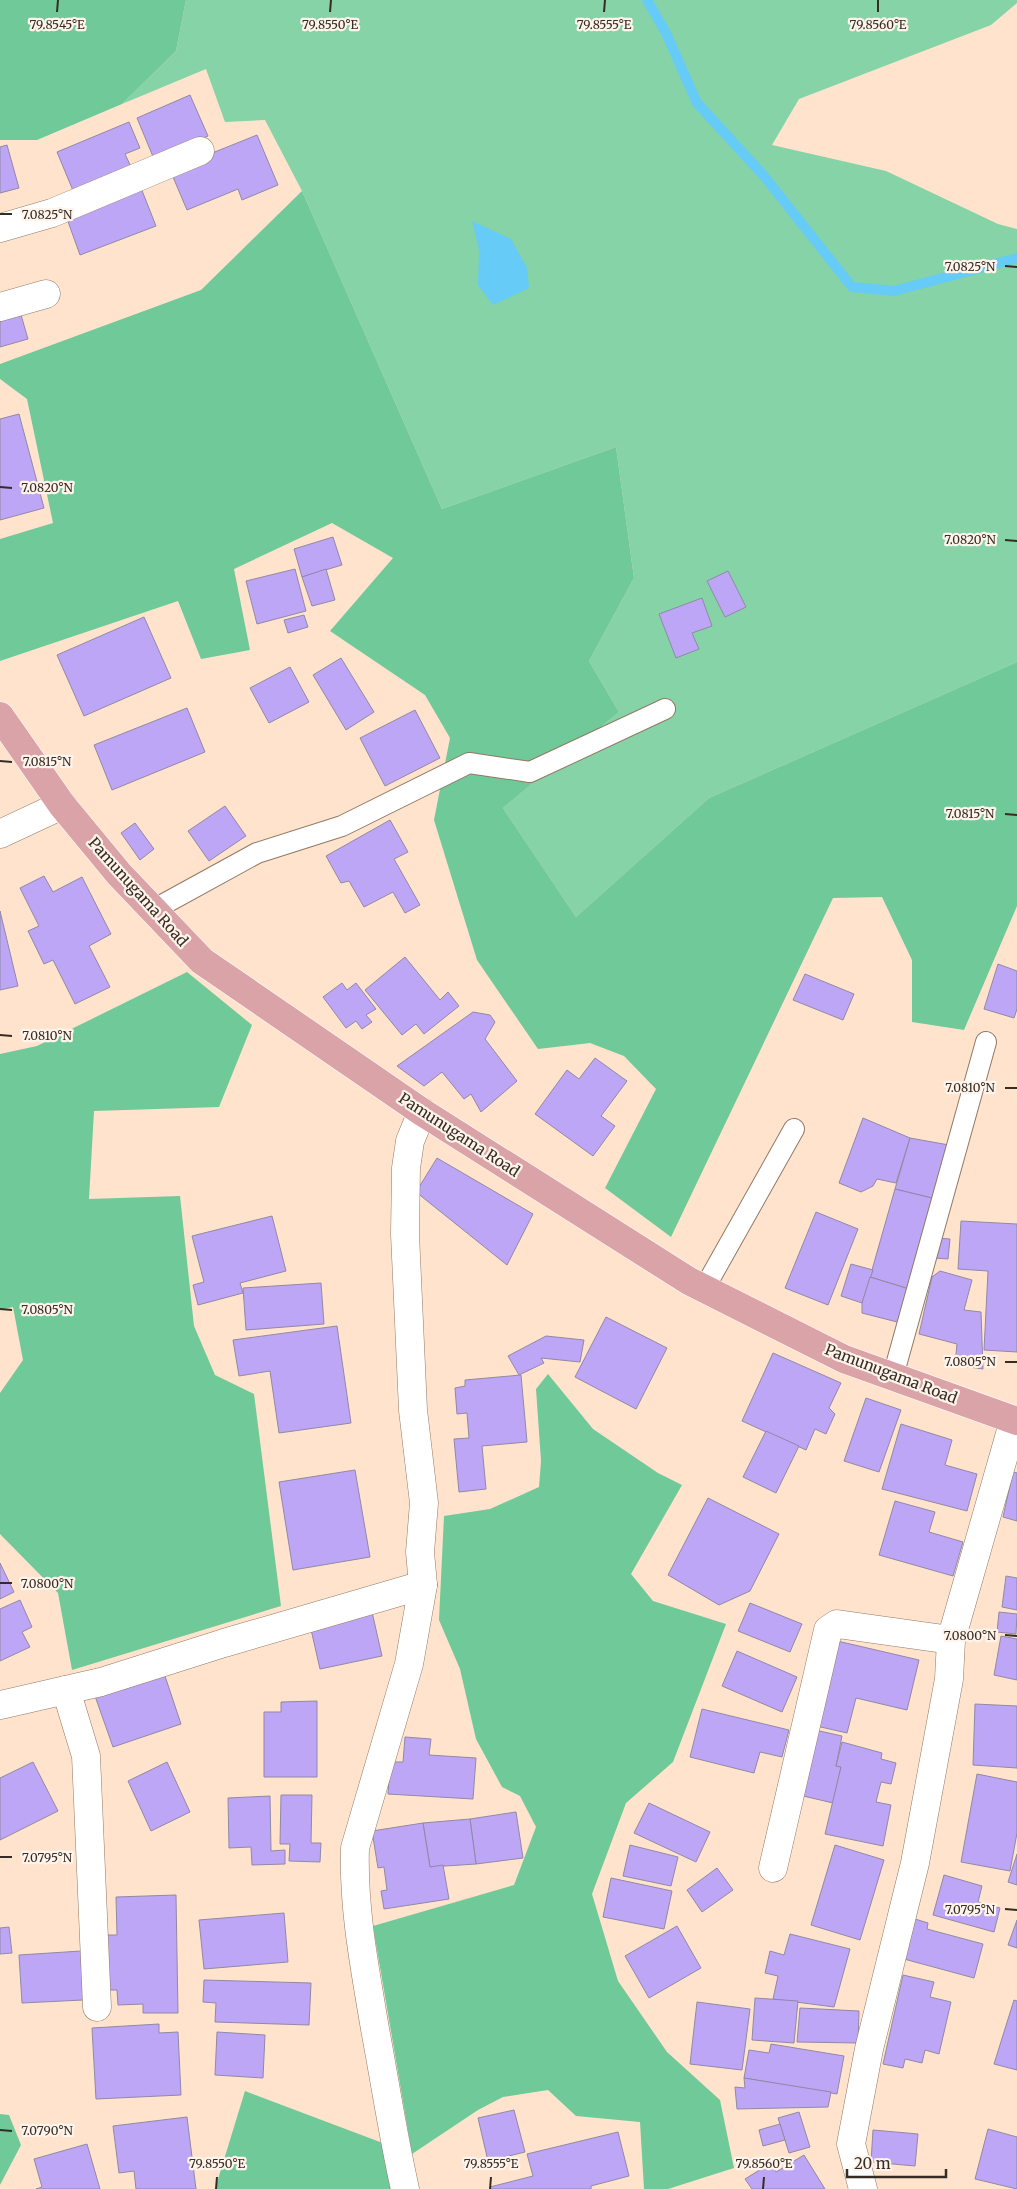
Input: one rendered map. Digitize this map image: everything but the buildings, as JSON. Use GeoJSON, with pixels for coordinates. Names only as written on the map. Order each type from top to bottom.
{"type":"FeatureCollection","features":[{"type":"Feature","properties":{"kind":"main road","name":"Pamunugama Road"},"geometry":{"type":"LineString","coordinates":[[0,716],[62,805],[120,874],[202,961],[422,1112],[704,1289],[844,1359],[1016,1416]]}},
{"type":"Feature","properties":{"kind":"street"},"geometry":{"type":"LineString","coordinates":[[0,228],[52,212],[200,151]]}},
{"type":"Feature","properties":{"kind":"street"},"geometry":{"type":"LineString","coordinates":[[0,307],[46,294]]}},
{"type":"Feature","properties":{"kind":"street"},"geometry":{"type":"LineString","coordinates":[[0,834],[62,805]]}},
{"type":"Feature","properties":{"kind":"street"},"geometry":{"type":"LineString","coordinates":[[405,2189],[394,2140],[362,1953],[354,1868],[354,1848],[408,1664],[422,1585],[420,1552],[424,1503],[412,1410],[405,1234],[407,1159],[410,1141],[422,1112]]}},
{"type":"Feature","properties":{"kind":"street"},"geometry":{"type":"LineString","coordinates":[[863,2189],[851,2144],[869,2049],[914,1864],[949,1678],[951,1640],[1016,1416]]}},
{"type":"Feature","properties":{"kind":"street"},"geometry":{"type":"LineString","coordinates":[[0,1705],[101,1682],[224,1643],[422,1585]]}},
{"type":"Feature","properties":{"kind":"street"},"geometry":{"type":"LineString","coordinates":[[773,1868],[828,1630],[837,1624],[951,1640]]}},
{"type":"Feature","properties":{"kind":"street"},"geometry":{"type":"LineString","coordinates":[[66,1690],[86,1756],[97,2007]]}},
{"type":"Feature","properties":{"kind":"lane"},"geometry":{"type":"LineString","coordinates":[[153,910],[257,852],[342,826],[469,763],[530,772],[665,709]]}},
{"type":"Feature","properties":{"kind":"lane"},"geometry":{"type":"LineString","coordinates":[[893,1376],[986,1042]]}},
{"type":"Feature","properties":{"kind":"lane"},"geometry":{"type":"LineString","coordinates":[[704,1289],[794,1129]]}},
{"type":"Feature","properties":{"kind":"green space"},"geometry":{"type":"Polygon","coordinates":[[[0,0],[186,0],[176,51],[122,104],[37,140],[0,140],[0,0]]]}},
{"type":"Feature","properties":{"kind":"green space"},"geometry":{"type":"Polygon","coordinates":[[[186,0],[1017,0],[1017,3],[991,25],[799,99],[772,145],[886,171],[998,224],[1017,229],[1017,662],[709,798],[576,917],[503,808],[619,712],[589,661],[634,578],[616,447],[442,509],[302,191],[265,120],[225,122],[206,69],[122,104],[176,51],[186,0]]]}},
{"type":"Feature","properties":{"kind":"green space"},"geometry":{"type":"Polygon","coordinates":[[[302,191],[442,509],[616,447],[634,578],[589,661],[619,712],[503,808],[576,917],[709,798],[1017,662],[1017,906],[964,1030],[912,1022],[912,960],[882,897],[833,898],[671,1237],[605,1188],[656,1089],[624,1056],[590,1043],[538,1049],[477,960],[434,820],[450,738],[425,695],[330,631],[393,558],[332,523],[234,569],[250,650],[201,659],[178,601],[0,661],[0,539],[53,523],[27,399],[0,379],[0,364],[201,290],[302,191]]]}},
{"type":"Feature","properties":{"kind":"green space"},"geometry":{"type":"Polygon","coordinates":[[[187,972],[252,1025],[219,1107],[94,1111],[89,1199],[180,1196],[194,1326],[215,1375],[254,1394],[281,1606],[72,1670],[58,1593],[0,1534],[0,1393],[23,1360],[13,1307],[0,1310],[0,1054],[37,1046],[187,972]]]}},
{"type":"Feature","properties":{"kind":"green space"},"geometry":{"type":"Polygon","coordinates":[[[548,1374],[593,1429],[658,1473],[682,1485],[631,1574],[653,1601],[726,1624],[673,1762],[626,1803],[592,1894],[618,1981],[667,2052],[720,2100],[734,2168],[668,2189],[644,2189],[640,2122],[576,2116],[548,2090],[503,2097],[478,2110],[412,2154],[373,1926],[514,1885],[536,1827],[520,1796],[502,1787],[476,1739],[460,1669],[439,1620],[444,1516],[490,1509],[539,1487],[541,1461],[536,1389],[548,1374]]]}},
{"type":"Feature","properties":{"kind":"green space"},"geometry":{"type":"Polygon","coordinates":[[[245,2091],[388,2145],[396,2189],[215,2189],[245,2091]]]}},
{"type":"Feature","properties":{"kind":"green space"},"geometry":{"type":"Polygon","coordinates":[[[0,2114],[9,2115],[21,2145],[0,2185],[0,2114]]]}},
{"type":"Feature","properties":{"kind":"water"},"geometry":{"type":"Polygon","coordinates":[[[472,221],[511,239],[527,268],[529,288],[493,305],[478,285],[479,250],[472,221]]]}},
{"type":"Feature","properties":{"kind":"waterway"},"geometry":{"type":"LineString","coordinates":[[647,0],[666,33],[697,103],[764,176],[852,287],[894,291],[1017,258]]}}]}
